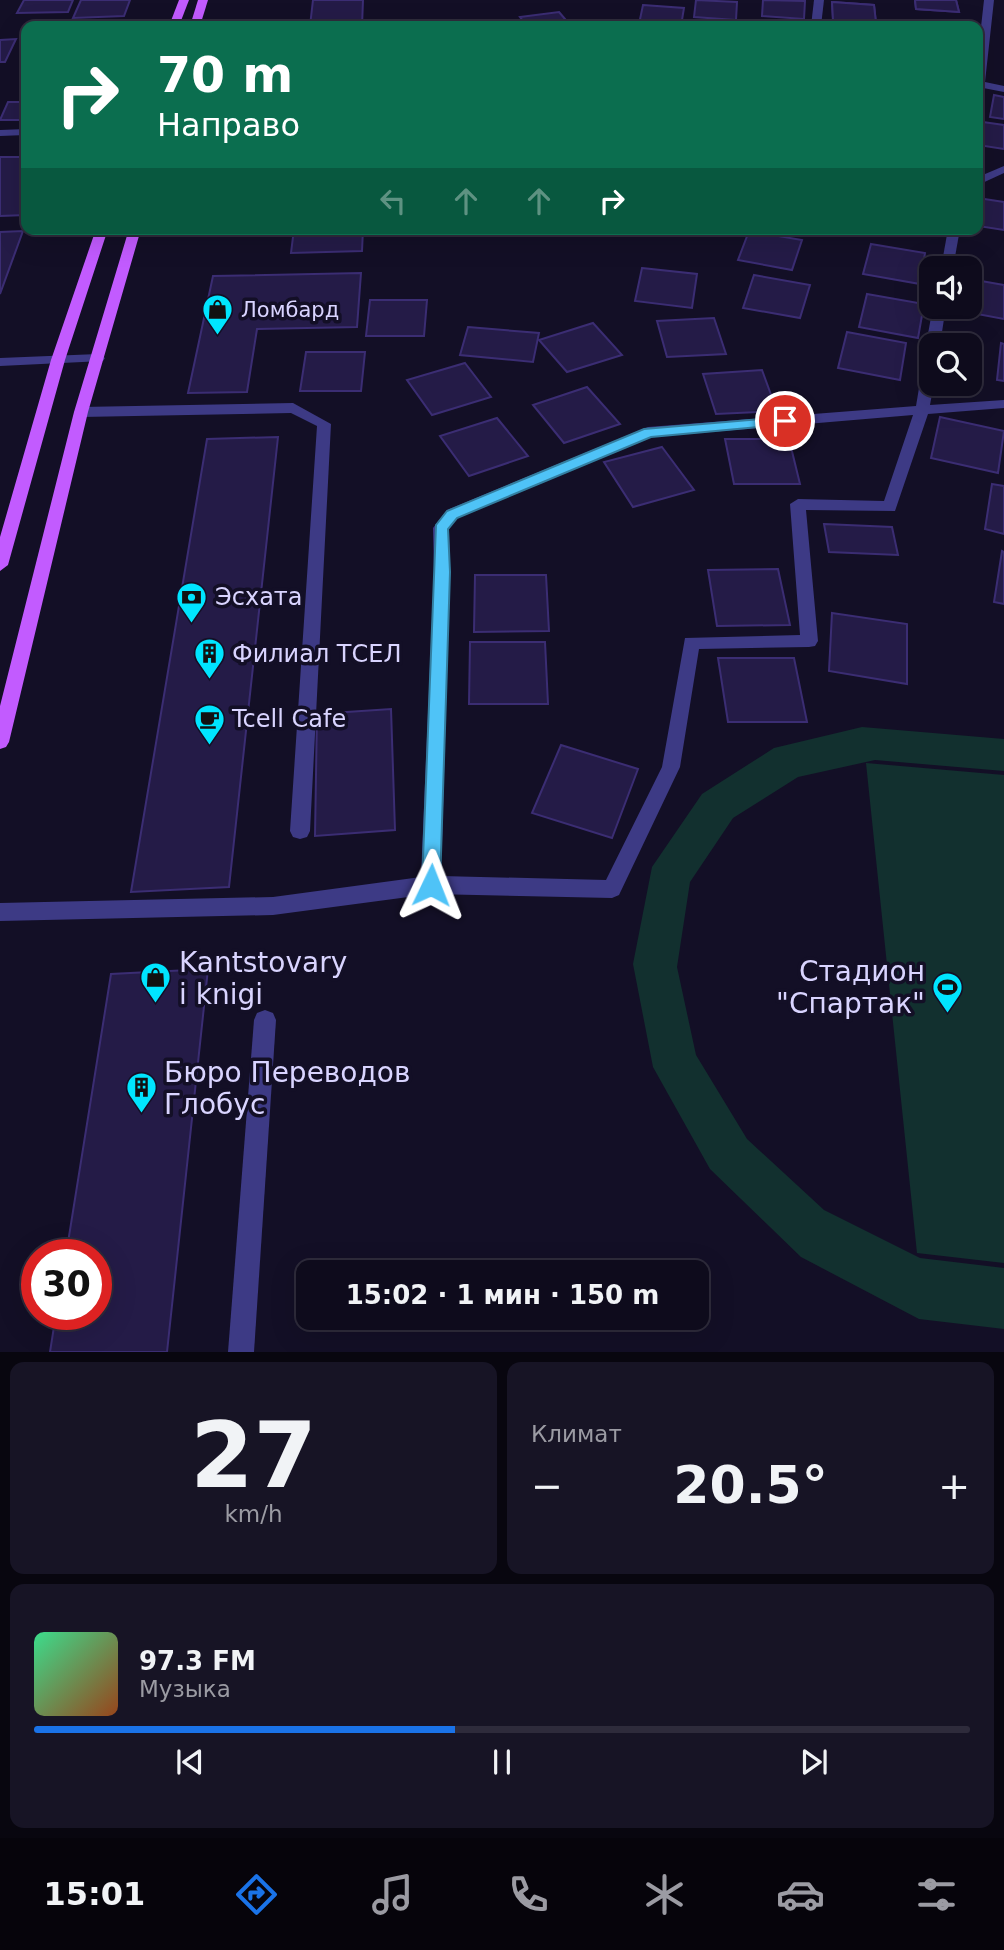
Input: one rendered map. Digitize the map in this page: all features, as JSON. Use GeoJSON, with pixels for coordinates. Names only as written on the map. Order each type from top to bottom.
{"type":"FeatureCollection","features":[{"type":"Feature","properties":{"kind":"main road"},"geometry":{"type":"LineString","coordinates":[[176,21],[184,0]]}},
{"type":"Feature","properties":{"kind":"main road"},"geometry":{"type":"LineString","coordinates":[[197,21],[203,0]]}},
{"type":"Feature","properties":{"kind":"main road"},"geometry":{"type":"LineString","coordinates":[[0,565],[58,360],[100,235]]}},
{"type":"Feature","properties":{"kind":"main road"},"geometry":{"type":"LineString","coordinates":[[0,742],[81,412],[133,235]]}},
{"type":"Feature","properties":{"kind":"street"},"geometry":{"type":"LineString","coordinates":[[817,21],[819,0]]}},
{"type":"Feature","properties":{"kind":"street"},"geometry":{"type":"LineString","coordinates":[[983,50],[989,0]]}},
{"type":"Feature","properties":{"kind":"street"},"geometry":{"type":"LineString","coordinates":[[983,85],[1004,89]]}},
{"type":"Feature","properties":{"kind":"street"},"geometry":{"type":"LineString","coordinates":[[0,133],[21,132]]}},
{"type":"Feature","properties":{"kind":"street"},"geometry":{"type":"LineString","coordinates":[[983,180],[1004,169]]}},
{"type":"Feature","properties":{"kind":"street"},"geometry":{"type":"LineString","coordinates":[[949,256],[953,235]]}},
{"type":"Feature","properties":{"kind":"street"},"geometry":{"type":"LineString","coordinates":[[0,362],[98,358]]}},
{"type":"Feature","properties":{"kind":"street"},"geometry":{"type":"LineString","coordinates":[[0,912],[273,906],[431,885],[611,889],[671,767],[691,643],[809,641],[798,504],[890,507],[924,396]]}},
{"type":"Feature","properties":{"kind":"street"},"geometry":{"type":"LineString","coordinates":[[431,885],[442,572],[441,528],[452,514],[648,432],[1004,404]]}},
{"type":"Feature","properties":{"kind":"street"},"geometry":{"type":"LineString","coordinates":[[81,412],[293,408],[324,424],[300,831]]}},
{"type":"Feature","properties":{"kind":"street"},"geometry":{"type":"LineString","coordinates":[[241,1352],[265,1020]]}},
{"type":"Feature","properties":{"kind":"green space"},"geometry":{"type":"Polygon","coordinates":[[[862,727],[1004,739],[1004,771],[875,760],[798,777],[733,818],[690,882],[677,967],[696,1055],[747,1139],[824,1210],[920,1258],[1004,1268],[1004,1329],[919,1319],[801,1257],[710,1169],[653,1067],[633,964],[652,867],[702,794],[774,748],[862,727]]]}},
{"type":"Feature","properties":{"kind":"green space","name":"Стадион \"Спартак\""},"geometry":{"type":"Polygon","coordinates":[[[866,763],[1004,775],[1004,1263],[917,1253],[866,763]]]}},
{"type":"Feature","properties":{"kind":"building"},"geometry":{"type":"Polygon","coordinates":[[[24,0],[73,0],[68,12],[17,13],[24,0]]]}},
{"type":"Feature","properties":{"kind":"building"},"geometry":{"type":"Polygon","coordinates":[[[81,0],[130,0],[124,16],[73,18],[81,0]]]}},
{"type":"Feature","properties":{"kind":"building"},"geometry":{"type":"Polygon","coordinates":[[[313,0],[363,0],[362,21],[311,21],[313,0]]]}},
{"type":"Feature","properties":{"kind":"building"},"geometry":{"type":"Polygon","coordinates":[[[696,0],[737,2],[736,20],[694,17],[696,0]]]}},
{"type":"Feature","properties":{"kind":"building"},"geometry":{"type":"Polygon","coordinates":[[[763,0],[805,1],[804,19],[762,16],[763,0]]]}},
{"type":"Feature","properties":{"kind":"building"},"geometry":{"type":"Polygon","coordinates":[[[915,0],[956,0],[959,12],[916,9],[915,0]]]}},
{"type":"Feature","properties":{"kind":"building"},"geometry":{"type":"Polygon","coordinates":[[[915,0],[956,0],[959,12],[916,9],[915,0]]]}},
{"type":"Feature","properties":{"kind":"building"},"geometry":{"type":"Polygon","coordinates":[[[832,2],[874,5],[876,21],[833,20],[832,2]]]}},
{"type":"Feature","properties":{"kind":"building"},"geometry":{"type":"Polygon","coordinates":[[[832,2],[874,5],[876,21],[833,20],[832,2]]]}},
{"type":"Feature","properties":{"kind":"building"},"geometry":{"type":"Polygon","coordinates":[[[643,5],[684,8],[682,21],[640,21],[643,5]]]}},
{"type":"Feature","properties":{"kind":"building"},"geometry":{"type":"Polygon","coordinates":[[[559,12],[567,21],[523,21],[520,17],[559,12]]]}},
{"type":"Feature","properties":{"kind":"building"},"geometry":{"type":"Polygon","coordinates":[[[16,39],[5,62],[0,62],[0,40],[16,39]]]}},
{"type":"Feature","properties":{"kind":"building"},"geometry":{"type":"Polygon","coordinates":[[[994,95],[1004,97],[1004,119],[990,117],[994,95]]]}},
{"type":"Feature","properties":{"kind":"building"},"geometry":{"type":"Polygon","coordinates":[[[8,102],[21,102],[21,120],[0,120],[8,102]]]}},
{"type":"Feature","properties":{"kind":"building"},"geometry":{"type":"Polygon","coordinates":[[[983,122],[1004,125],[1004,149],[983,146],[983,122]]]}},
{"type":"Feature","properties":{"kind":"building"},"geometry":{"type":"Polygon","coordinates":[[[21,154],[21,215],[0,216],[0,157],[20,157],[21,154]]]}},
{"type":"Feature","properties":{"kind":"building"},"geometry":{"type":"Polygon","coordinates":[[[983,199],[1004,202],[1004,230],[983,227],[983,199]]]}},
{"type":"Feature","properties":{"kind":"building"},"geometry":{"type":"Polygon","coordinates":[[[21,231],[22,235],[0,294],[0,232],[21,231]]]}},
{"type":"Feature","properties":{"kind":"building"},"geometry":{"type":"Polygon","coordinates":[[[293,235],[363,235],[362,251],[291,253],[293,235]]]}},
{"type":"Feature","properties":{"kind":"building"},"geometry":{"type":"Polygon","coordinates":[[[747,235],[773,235],[802,240],[792,270],[738,260],[747,235]]]}},
{"type":"Feature","properties":{"kind":"building"},"geometry":{"type":"Polygon","coordinates":[[[871,244],[925,253],[925,256],[919,256],[919,284],[863,274],[871,244]]]}},
{"type":"Feature","properties":{"kind":"building"},"geometry":{"type":"Polygon","coordinates":[[[642,268],[697,274],[692,308],[635,301],[642,268]]]}},
{"type":"Feature","properties":{"kind":"building"},"geometry":{"type":"Polygon","coordinates":[[[361,273],[357,327],[257,329],[247,392],[188,393],[213,276],[361,273]]]}},
{"type":"Feature","properties":{"kind":"building"},"geometry":{"type":"Polygon","coordinates":[[[754,275],[810,285],[800,318],[743,308],[754,275]]]}},
{"type":"Feature","properties":{"kind":"building"},"geometry":{"type":"Polygon","coordinates":[[[982,281],[1004,285],[1004,319],[982,315],[982,281]]]}},
{"type":"Feature","properties":{"kind":"building"},"geometry":{"type":"Polygon","coordinates":[[[867,294],[919,303],[919,319],[921,319],[918,338],[859,327],[867,294]]]}},
{"type":"Feature","properties":{"kind":"building"},"geometry":{"type":"Polygon","coordinates":[[[370,300],[427,300],[424,336],[366,336],[370,300]]]}},
{"type":"Feature","properties":{"kind":"building"},"geometry":{"type":"Polygon","coordinates":[[[714,318],[726,354],[667,357],[657,321],[714,318]]]}},
{"type":"Feature","properties":{"kind":"building"},"geometry":{"type":"Polygon","coordinates":[[[593,323],[622,355],[567,372],[539,340],[593,323]]]}},
{"type":"Feature","properties":{"kind":"building"},"geometry":{"type":"Polygon","coordinates":[[[468,327],[539,333],[533,362],[460,355],[468,327]]]}},
{"type":"Feature","properties":{"kind":"building"},"geometry":{"type":"Polygon","coordinates":[[[847,332],[906,343],[900,380],[838,368],[847,332]]]}},
{"type":"Feature","properties":{"kind":"building"},"geometry":{"type":"Polygon","coordinates":[[[1001,343],[1004,344],[1004,381],[997,380],[1001,343]]]}},
{"type":"Feature","properties":{"kind":"building"},"geometry":{"type":"Polygon","coordinates":[[[306,352],[365,352],[361,391],[300,391],[306,352]]]}},
{"type":"Feature","properties":{"kind":"building"},"geometry":{"type":"Polygon","coordinates":[[[465,363],[491,397],[432,415],[407,380],[465,363]]]}},
{"type":"Feature","properties":{"kind":"building"},"geometry":{"type":"Polygon","coordinates":[[[762,370],[777,411],[716,414],[703,374],[762,370]]]}},
{"type":"Feature","properties":{"kind":"building"},"geometry":{"type":"Polygon","coordinates":[[[587,387],[620,424],[564,443],[533,405],[587,387]]]}},
{"type":"Feature","properties":{"kind":"building"},"geometry":{"type":"Polygon","coordinates":[[[940,417],[1004,431],[998,473],[931,458],[940,417]]]}},
{"type":"Feature","properties":{"kind":"building"},"geometry":{"type":"Polygon","coordinates":[[[497,418],[528,456],[469,476],[440,436],[497,418]]]}},
{"type":"Feature","properties":{"kind":"building","name":"Филиал ТСЕЛ"},"geometry":{"type":"Polygon","coordinates":[[[278,437],[229,887],[131,892],[207,439],[278,437]]]}},
{"type":"Feature","properties":{"kind":"building"},"geometry":{"type":"Polygon","coordinates":[[[725,439],[789,439],[800,484],[734,484],[725,439]]]}},
{"type":"Feature","properties":{"kind":"building"},"geometry":{"type":"Polygon","coordinates":[[[662,447],[694,490],[633,507],[604,462],[662,447]]]}},
{"type":"Feature","properties":{"kind":"building"},"geometry":{"type":"Polygon","coordinates":[[[992,484],[1004,486],[1004,534],[985,529],[992,484]]]}},
{"type":"Feature","properties":{"kind":"building"},"geometry":{"type":"Polygon","coordinates":[[[824,524],[892,527],[898,555],[829,552],[824,524]]]}},
{"type":"Feature","properties":{"kind":"building"},"geometry":{"type":"Polygon","coordinates":[[[1002,551],[1004,552],[1004,604],[994,602],[1002,551]]]}},
{"type":"Feature","properties":{"kind":"building"},"geometry":{"type":"Polygon","coordinates":[[[778,569],[790,625],[717,626],[708,570],[778,569]]]}},
{"type":"Feature","properties":{"kind":"building"},"geometry":{"type":"Polygon","coordinates":[[[475,575],[546,575],[549,631],[474,632],[475,575]]]}},
{"type":"Feature","properties":{"kind":"building"},"geometry":{"type":"Polygon","coordinates":[[[832,613],[907,624],[907,684],[829,671],[832,613]]]}},
{"type":"Feature","properties":{"kind":"building"},"geometry":{"type":"Polygon","coordinates":[[[470,642],[545,642],[548,704],[469,704],[470,642]]]}},
{"type":"Feature","properties":{"kind":"building"},"geometry":{"type":"Polygon","coordinates":[[[718,658],[794,658],[807,722],[728,722],[718,658]]]}},
{"type":"Feature","properties":{"kind":"building"},"geometry":{"type":"Polygon","coordinates":[[[391,709],[395,830],[315,836],[317,714],[391,709]]]}},
{"type":"Feature","properties":{"kind":"building"},"geometry":{"type":"Polygon","coordinates":[[[561,745],[638,769],[612,838],[532,813],[561,745]]]}},
{"type":"Feature","properties":{"kind":"building","name":"Бюро Переводов Глобус"},"geometry":{"type":"Polygon","coordinates":[[[208,969],[167,1352],[50,1352],[53,1330],[112,1330],[112,1239],[69,1239],[111,974],[208,969]]]}},
{"type":"Feature","properties":{"kind":"place","name":"Ломбард"},"geometry":{"type":"Point","coordinates":[218,337]}},
{"type":"Feature","properties":{"kind":"place","name":"Эсхата"},"geometry":{"type":"Point","coordinates":[192,624]}},
{"type":"Feature","properties":{"kind":"place","name":"Филиал ТСЕЛ"},"geometry":{"type":"Point","coordinates":[209,681]}},
{"type":"Feature","properties":{"kind":"place","name":"Tcell Cafe"},"geometry":{"type":"Point","coordinates":[209,746]}},
{"type":"Feature","properties":{"kind":"place","name":"Kantstovary i knigi"},"geometry":{"type":"Point","coordinates":[156,1005]}},
{"type":"Feature","properties":{"kind":"place","name":"Стадион \"Спартак\""},"geometry":{"type":"Point","coordinates":[948,1014]}},
{"type":"Feature","properties":{"kind":"place","name":"Бюро Переводов Глобус"},"geometry":{"type":"Point","coordinates":[141,1115]}},
{"type":"Feature","properties":{"kind":"route"},"geometry":{"type":"LineString","coordinates":[[431,885],[442,572],[441,528],[452,514],[648,432],[785,421]]}}]}
